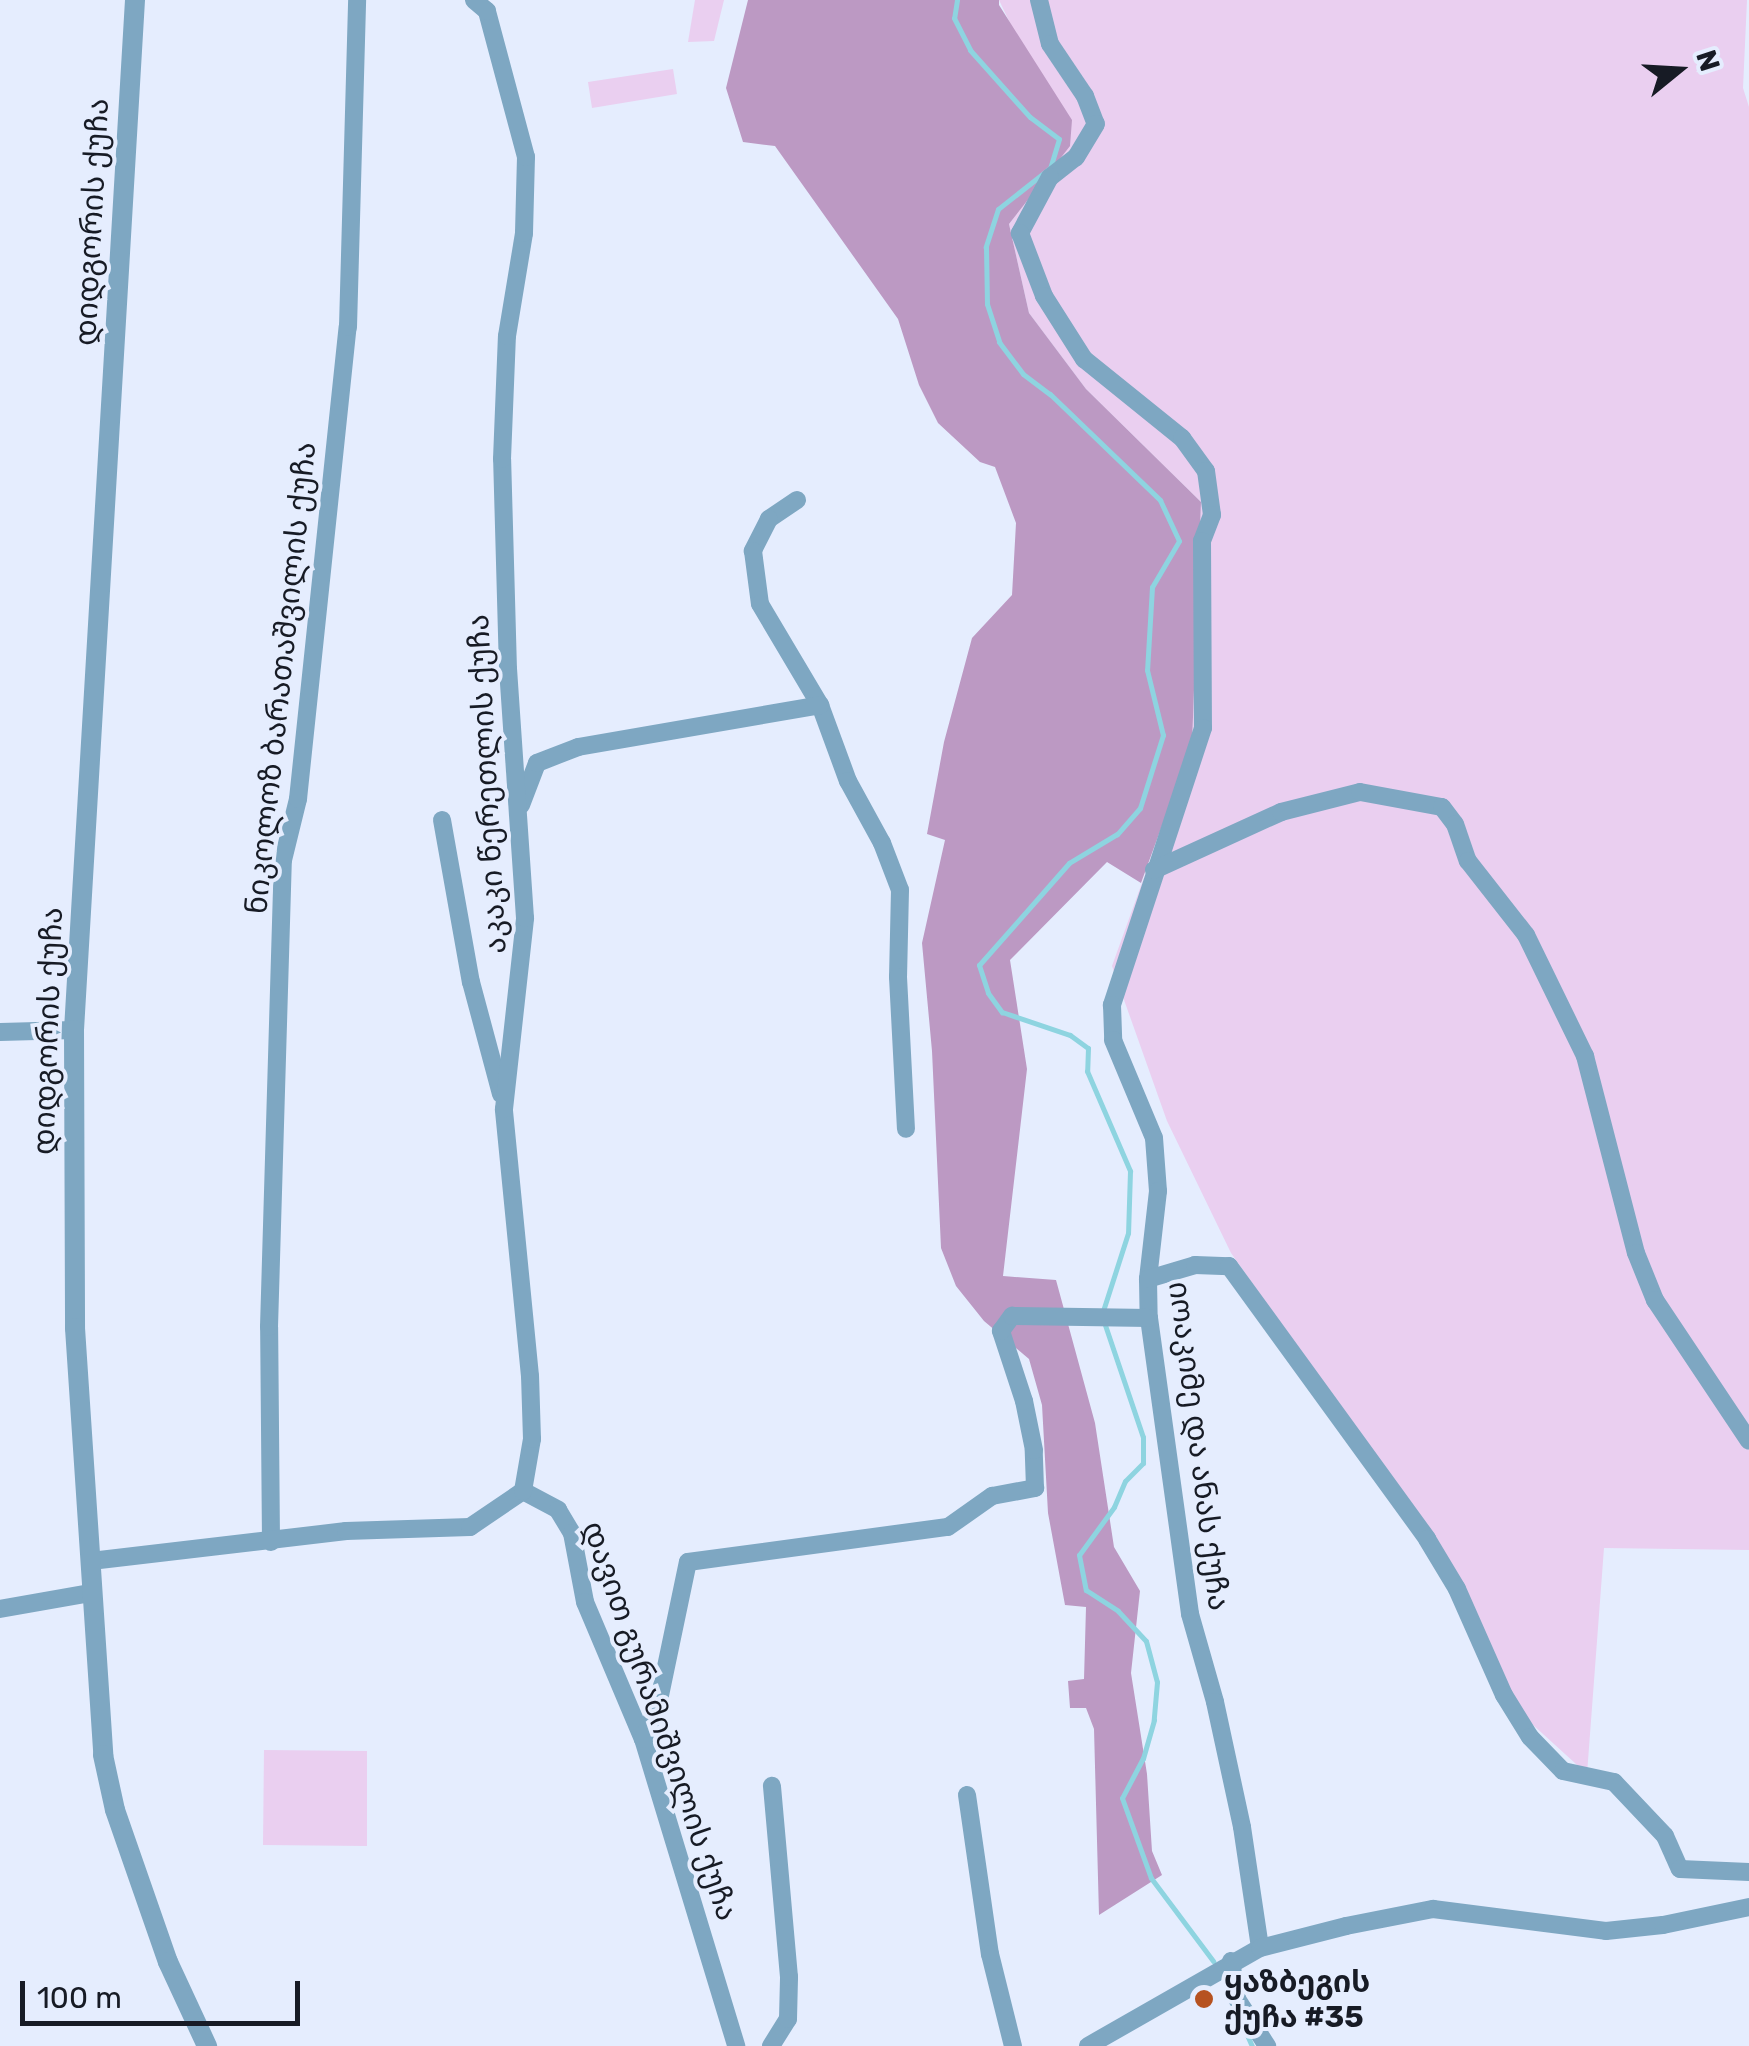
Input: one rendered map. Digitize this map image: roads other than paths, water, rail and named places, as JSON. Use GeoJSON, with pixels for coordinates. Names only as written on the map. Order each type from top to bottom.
{"type":"FeatureCollection","features":[{"type":"Feature","properties":{"kind":"street","name":"დიდგორის ქუჩა"},"geometry":{"type":"LineString","coordinates":[[135,0],[74,1030],[74,1328],[97,1704],[116,1810],[168,1962],[207,2046]]}},
{"type":"Feature","properties":{"kind":"street","name":"ნიკოლოზ ბარათაშვილის ქუჩა"},"geometry":{"type":"LineString","coordinates":[[271,1542],[269,1327],[283,860],[298,799],[348,327],[357,0]]}},
{"type":"Feature","properties":{"kind":"street","name":"აკაკი წერეთლის ქუჩა"},"geometry":{"type":"LineString","coordinates":[[474,0],[488,10],[526,157],[524,233],[506,336],[502,459],[523,972],[512,1025],[504,1109],[530,1376],[532,1440],[523,1491]]}},
{"type":"Feature","properties":{"kind":"street","name":"იოაკიმე და ანას ქუჩა"},"geometry":{"type":"LineString","coordinates":[[1039,0],[1050,44],[1085,96],[1096,124],[1076,157],[1050,177],[1020,233],[1044,296],[1084,360],[1182,438],[1206,471],[1212,515],[1202,541],[1203,728],[1112,1005],[1113,1040],[1154,1138],[1158,1191],[1148,1279],[1149,1318],[1190,1614],[1238,1809],[1260,1948]]}},
{"type":"Feature","properties":{"kind":"street"},"geometry":{"type":"LineString","coordinates":[[797,500],[769,520],[753,551],[760,604],[820,704],[848,781],[882,843],[900,890],[898,978],[906,1129]]}},
{"type":"Feature","properties":{"kind":"street"},"geometry":{"type":"LineString","coordinates":[[519,812],[537,764],[578,747],[820,704]]}},
{"type":"Feature","properties":{"kind":"street"},"geometry":{"type":"LineString","coordinates":[[1154,870],[1280,812],[1360,792],[1442,807],[1455,824],[1468,861],[1526,935],[1585,1056],[1636,1254],[1656,1300],[1749,1442]]}},
{"type":"Feature","properties":{"kind":"street"},"geometry":{"type":"LineString","coordinates":[[442,820],[471,982],[504,1109]]}},
{"type":"Feature","properties":{"kind":"street"},"geometry":{"type":"LineString","coordinates":[[0,1032],[74,1030]]}},
{"type":"Feature","properties":{"kind":"street"},"geometry":{"type":"LineString","coordinates":[[1148,1279],[1196,1265],[1228,1266],[1427,1540],[1457,1590],[1504,1695],[1530,1737],[1563,1771],[1614,1782],[1665,1836],[1680,1869],[1749,1872]]}},
{"type":"Feature","properties":{"kind":"street"},"geometry":{"type":"LineString","coordinates":[[643,1739],[658,1706],[688,1562],[948,1527],[992,1496],[1034,1488],[1034,1450],[1024,1401],[1000,1331],[1012,1316],[1149,1318]]}},
{"type":"Feature","properties":{"kind":"street"},"geometry":{"type":"LineString","coordinates":[[91,1561],[346,1531],[470,1527],[523,1491]]}},
{"type":"Feature","properties":{"kind":"street","name":"დავით გურამიშვილის ქუჩა"},"geometry":{"type":"LineString","coordinates":[[523,1491],[558,1510],[572,1533],[585,1602],[643,1739],[736,2046]]}},
{"type":"Feature","properties":{"kind":"street"},"geometry":{"type":"LineString","coordinates":[[0,1609],[90,1593]]}},
{"type":"Feature","properties":{"kind":"street"},"geometry":{"type":"LineString","coordinates":[[772,1786],[789,1976],[788,2019],[772,2046]]}},
{"type":"Feature","properties":{"kind":"street"},"geometry":{"type":"LineString","coordinates":[[968,1795],[990,1954],[1013,2046]]}},
{"type":"Feature","properties":{"kind":"street"},"geometry":{"type":"LineString","coordinates":[[1088,2046],[1260,1948],[1433,1909],[1606,1931],[1663,1925],[1749,1907]]}},
{"type":"Feature","properties":{"kind":"street"},"geometry":{"type":"LineString","coordinates":[[1231,1962],[1237,1999],[1267,2046]]}},
{"type":"Feature","properties":{"kind":"waterway"},"geometry":{"type":"LineString","coordinates":[[957,0],[954,18],[970,50],[1030,117],[1059,139],[1050,168],[998,209],[986,247],[987,304],[999,342],[1023,374],[1050,394],[1160,500],[1179,541],[1152,587],[1147,670],[1163,735],[1140,808],[1117,834],[1069,863],[979,965],[988,993],[1002,1012],[1070,1035],[1088,1048],[1087,1071],[1130,1171],[1128,1233],[1103,1311]]}},
{"type":"Feature","properties":{"kind":"waterway"},"geometry":{"type":"LineString","coordinates":[[1104,1322],[1143,1437],[1143,1463],[1125,1481],[1114,1507],[1079,1555],[1086,1590],[1118,1611],[1146,1641],[1157,1682],[1154,1720],[1143,1758],[1122,1798],[1151,1878],[1213,1961]]}},
{"type":"Feature","properties":{"kind":"waterway"},"geometry":{"type":"LineString","coordinates":[[1239,2017],[1252,2046]]}},
{"type":"Feature","properties":{"kind":"place","name":"ყაზბეგის ქუჩა #35"},"geometry":{"type":"Point","coordinates":[1204,1999]}}]}
